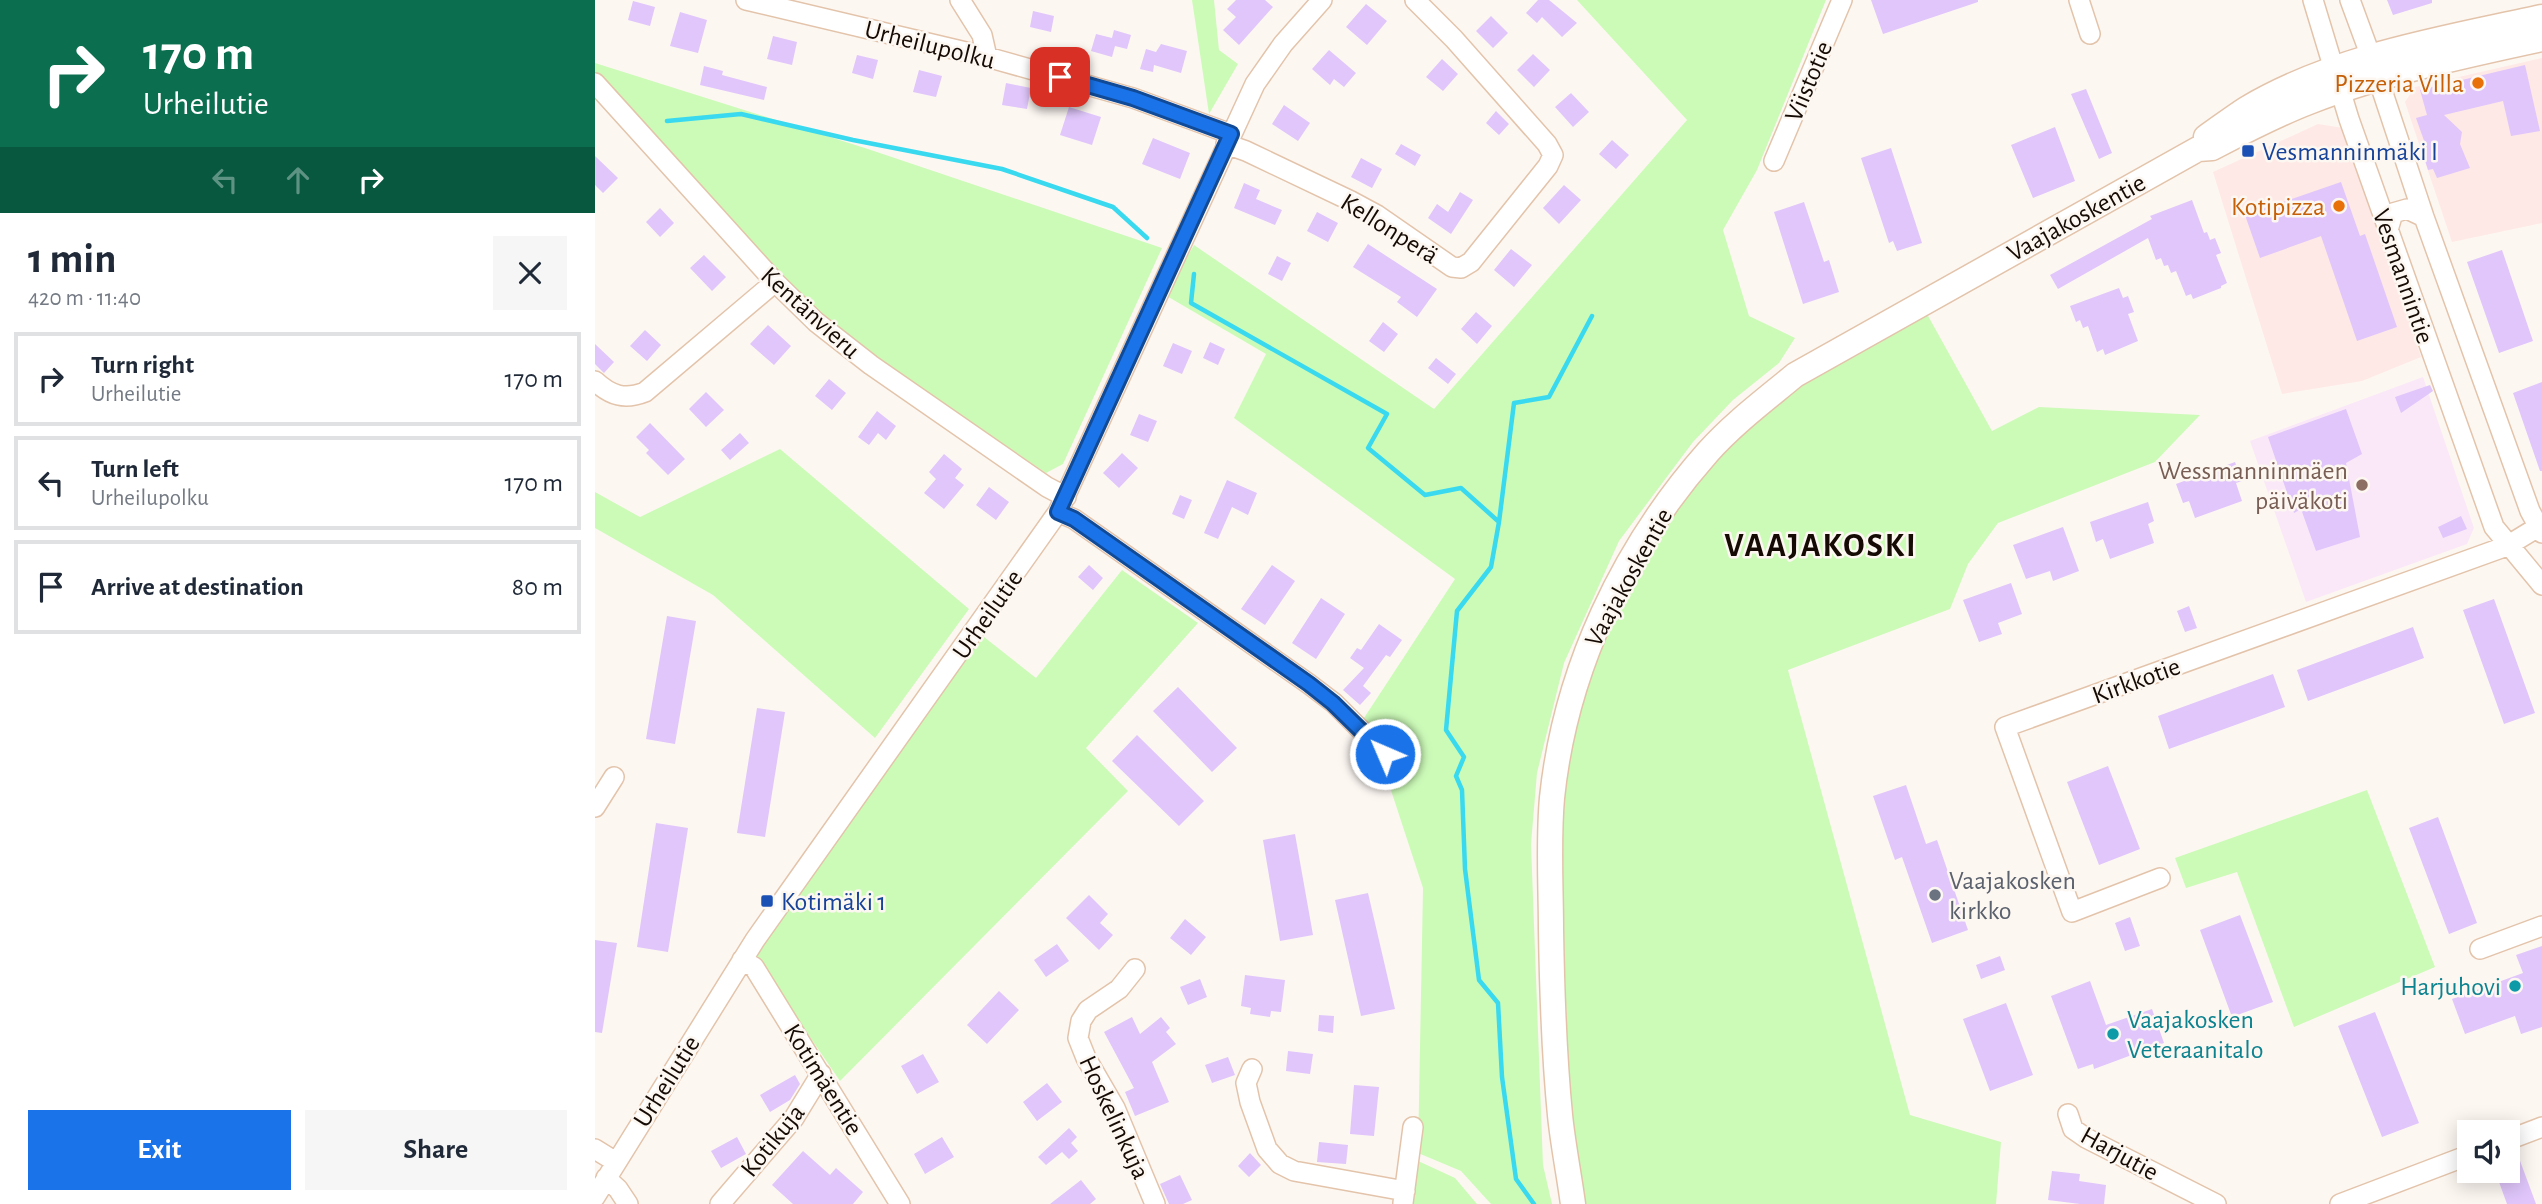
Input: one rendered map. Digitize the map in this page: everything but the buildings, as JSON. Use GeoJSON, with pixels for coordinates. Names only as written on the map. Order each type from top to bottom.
{"type":"FeatureCollection","features":[{"type":"Feature","properties":{"kind":"main road","name":"Vaajakoskentie"},"geometry":{"type":"LineString","coordinates":[[2375,68],[2403,47],[2542,17]]}},
{"type":"Feature","properties":{"kind":"main road","name":"Vaajakoskentie"},"geometry":{"type":"LineString","coordinates":[[1573,1204],[1560,1114],[1552,977],[1552,800],[1563,726],[1580,667],[1606,607],[1632,557],[1667,504],[1708,452],[1744,416],[1795,376],[2198,149],[2211,148],[2306,103],[2338,80],[2375,68],[2444,60],[2542,39]]}},
{"type":"Feature","properties":{"kind":"street","name":"Urheilupolku"},"geometry":{"type":"LineString","coordinates":[[746,0],[987,57],[1133,98],[1229,139]]}},
{"type":"Feature","properties":{"kind":"street"},"geometry":{"type":"LineString","coordinates":[[960,0],[982,35],[987,57]]}},
{"type":"Feature","properties":{"kind":"street","name":"Urheilutie"},"geometry":{"type":"LineString","coordinates":[[595,1197],[742,960],[1062,504],[1255,84],[1283,44],[1322,0]]}},
{"type":"Feature","properties":{"kind":"street","name":"Kellonperä"},"geometry":{"type":"LineString","coordinates":[[1229,139],[1246,151],[1377,215],[1452,267],[1461,268],[1471,262],[1548,166],[1553,155],[1547,144],[1454,39],[1415,0]]}},
{"type":"Feature","properties":{"kind":"street","name":"Viistotie"},"geometry":{"type":"LineString","coordinates":[[1774,161],[1842,0]]}},
{"type":"Feature","properties":{"kind":"street"},"geometry":{"type":"LineString","coordinates":[[2080,0],[2090,34]]}},
{"type":"Feature","properties":{"kind":"street"},"geometry":{"type":"LineString","coordinates":[[2315,0],[2323,6],[2333,5],[2340,0]]}},
{"type":"Feature","properties":{"kind":"street","name":"Vesmannintie"},"geometry":{"type":"LineString","coordinates":[[2315,0],[2338,80],[2388,230],[2494,527],[2542,585]]}},
{"type":"Feature","properties":{"kind":"street","name":"Vesmannintie"},"geometry":{"type":"LineString","coordinates":[[2350,0],[2424,217],[2530,511],[2540,530]]}},
{"type":"Feature","properties":{"kind":"street","name":"Kentänvieru"},"geometry":{"type":"LineString","coordinates":[[595,83],[775,282],[816,321],[871,365],[1047,487],[1074,519],[1309,684],[1333,703],[1385,754]]}},
{"type":"Feature","properties":{"kind":"street"},"geometry":{"type":"LineString","coordinates":[[2388,230],[2393,213],[2407,209],[2424,217]]}},
{"type":"Feature","properties":{"kind":"street"},"geometry":{"type":"LineString","coordinates":[[595,381],[616,396],[630,398],[645,392],[775,282]]}},
{"type":"Feature","properties":{"kind":"street","name":"Kirkkotie"},"geometry":{"type":"LineString","coordinates":[[2160,878],[2072,912],[2005,727],[2507,546],[2540,530]]}},
{"type":"Feature","properties":{"kind":"street"},"geometry":{"type":"LineString","coordinates":[[595,807],[614,777]]}},
{"type":"Feature","properties":{"kind":"street"},"geometry":{"type":"LineString","coordinates":[[2480,949],[2542,926]]}},
{"type":"Feature","properties":{"kind":"street","name":"Kotimäentie"},"geometry":{"type":"LineString","coordinates":[[742,960],[754,967],[900,1204]]}},
{"type":"Feature","properties":{"kind":"street","name":"Hoskelinkuja"},"geometry":{"type":"LineString","coordinates":[[1135,969],[1119,989],[1089,1010],[1081,1021],[1078,1038],[1086,1058],[1115,1108],[1155,1204]]}},
{"type":"Feature","properties":{"kind":"street"},"geometry":{"type":"LineString","coordinates":[[1252,1069],[1246,1083],[1267,1149],[1280,1164],[1294,1171],[1404,1197],[1413,1127]]}},
{"type":"Feature","properties":{"kind":"street","name":"Kotikuja"},"geometry":{"type":"LineString","coordinates":[[720,1204],[794,1118],[821,1074]]}},
{"type":"Feature","properties":{"kind":"street","name":"Harjutie"},"geometry":{"type":"LineString","coordinates":[[2068,1114],[2073,1129],[2086,1138],[2216,1204]]}},
{"type":"Feature","properties":{"kind":"street"},"geometry":{"type":"LineString","coordinates":[[2520,1135],[2542,1127]]}},
{"type":"Feature","properties":{"kind":"street"},"geometry":{"type":"LineString","coordinates":[[595,1149],[611,1170],[618,1189],[628,1204]]}},
{"type":"Feature","properties":{"kind":"street"},"geometry":{"type":"LineString","coordinates":[[2340,1204],[2457,1160]]}},
{"type":"Feature","properties":{"kind":"shaded area"},"geometry":{"type":"Polygon","coordinates":[[[2542,58],[2542,223],[2452,242],[2405,102],[2415,87],[2542,58]]]}},
{"type":"Feature","properties":{"kind":"shaded area"},"geometry":{"type":"Polygon","coordinates":[[[2318,124],[2343,128],[2421,357],[2362,381],[2282,394],[2213,172],[2318,124]]]}},
{"type":"Feature","properties":{"kind":"shaded area","name":"Wessmanninmäen päiväkoti"},"geometry":{"type":"Polygon","coordinates":[[[2423,377],[2474,528],[2467,544],[2306,602],[2250,441],[2423,377]]]}},
{"type":"Feature","properties":{"kind":"green space"},"geometry":{"type":"Polygon","coordinates":[[[1192,0],[1214,0],[1219,50],[1238,64],[1209,114],[1192,0]]]}},
{"type":"Feature","properties":{"kind":"green space"},"geometry":{"type":"Polygon","coordinates":[[[1577,0],[1826,0],[1757,170],[1723,230],[1749,316],[1795,338],[1779,363],[1733,400],[1693,442],[1619,541],[1564,663],[1537,773],[1531,844],[1543,1165],[1552,1204],[1491,1204],[1461,1171],[1418,1153],[1423,888],[1386,775],[1407,753],[1365,724],[1364,718],[1455,579],[1234,418],[1266,354],[1165,295],[1194,245],[1434,409],[1687,120],[1577,0]]]}},
{"type":"Feature","properties":{"kind":"green space"},"geometry":{"type":"Polygon","coordinates":[[[595,63],[868,149],[1162,248],[1063,464],[1046,473],[873,356],[822,317],[779,275],[595,72],[595,63]]]}},
{"type":"Feature","properties":{"kind":"green space"},"geometry":{"type":"Polygon","coordinates":[[[1927,314],[1992,431],[2039,407],[2200,415],[2155,462],[1998,523],[1968,564],[1950,609],[1788,670],[1910,1115],[2001,1142],[1996,1204],[1584,1204],[1570,1115],[1559,802],[1588,670],[1641,560],[1714,458],[1800,384],[1927,314]]]}},
{"type":"Feature","properties":{"kind":"green space"},"geometry":{"type":"Polygon","coordinates":[[[780,449],[969,609],[875,738],[713,595],[595,528],[595,492],[640,517],[780,449]]]}},
{"type":"Feature","properties":{"kind":"green space"},"geometry":{"type":"Polygon","coordinates":[[[1122,570],[1198,623],[1086,748],[1128,791],[840,1081],[751,951],[979,633],[1036,678],[1122,570]]]}},
{"type":"Feature","properties":{"kind":"green space"},"geometry":{"type":"Polygon","coordinates":[[[2367,790],[2435,967],[2294,1027],[2237,872],[2186,888],[2175,858],[2367,790]]]}},
{"type":"Feature","properties":{"kind":"green space"},"geometry":{"type":"Polygon","coordinates":[[[1416,1160],[1455,1178],[1477,1204],[1409,1204],[1416,1160]]]}},
{"type":"Feature","properties":{"kind":"waterway"},"geometry":{"type":"LineString","coordinates":[[667,121],[741,114],[853,140],[1002,169],[1113,207],[1147,238]]}},
{"type":"Feature","properties":{"kind":"waterway"},"geometry":{"type":"LineString","coordinates":[[1194,274],[1191,303],[1387,414],[1368,448],[1425,495],[1461,488],[1499,522],[1491,567],[1457,611],[1446,730],[1464,757],[1456,776],[1462,790],[1465,869],[1479,980],[1498,1003],[1502,1077],[1516,1179],[1534,1204]]}},
{"type":"Feature","properties":{"kind":"waterway"},"geometry":{"type":"LineString","coordinates":[[1499,522],[1514,403],[1549,397],[1592,316]]}},
{"type":"Feature","properties":{"kind":"place","name":"Pizzeria Villa"},"geometry":{"type":"Point","coordinates":[2478,83]}},
{"type":"Feature","properties":{"kind":"place","name":"Vesmanninmäki I"},"geometry":{"type":"Point","coordinates":[2248,151]}},
{"type":"Feature","properties":{"kind":"place","name":"Kotipizza"},"geometry":{"type":"Point","coordinates":[2339,206]}},
{"type":"Feature","properties":{"kind":"place","name":"Wessmanninmäen päiväkoti"},"geometry":{"type":"Point","coordinates":[2362,485]}},
{"type":"Feature","properties":{"kind":"place","name":"Vaajakosken kirkko"},"geometry":{"type":"Point","coordinates":[1935,895]}},
{"type":"Feature","properties":{"kind":"place","name":"Kotimäki 1"},"geometry":{"type":"Point","coordinates":[767,901]}},
{"type":"Feature","properties":{"kind":"place","name":"Harjuhovi"},"geometry":{"type":"Point","coordinates":[2515,986]}},
{"type":"Feature","properties":{"kind":"place","name":"Vaajakosken Veteraanitalo"},"geometry":{"type":"Point","coordinates":[2113,1034]}},
{"type":"Feature","properties":{"kind":"district","name":"VAAJAKOSKI"},"geometry":{"type":"Point","coordinates":[1821,544]}},
{"type":"Feature","properties":{"kind":"route"},"geometry":{"type":"LineString","coordinates":[[1060,77],[1133,98],[1231,134],[1058,512],[1074,519],[1309,684],[1333,703],[1385,754]]}}]}
